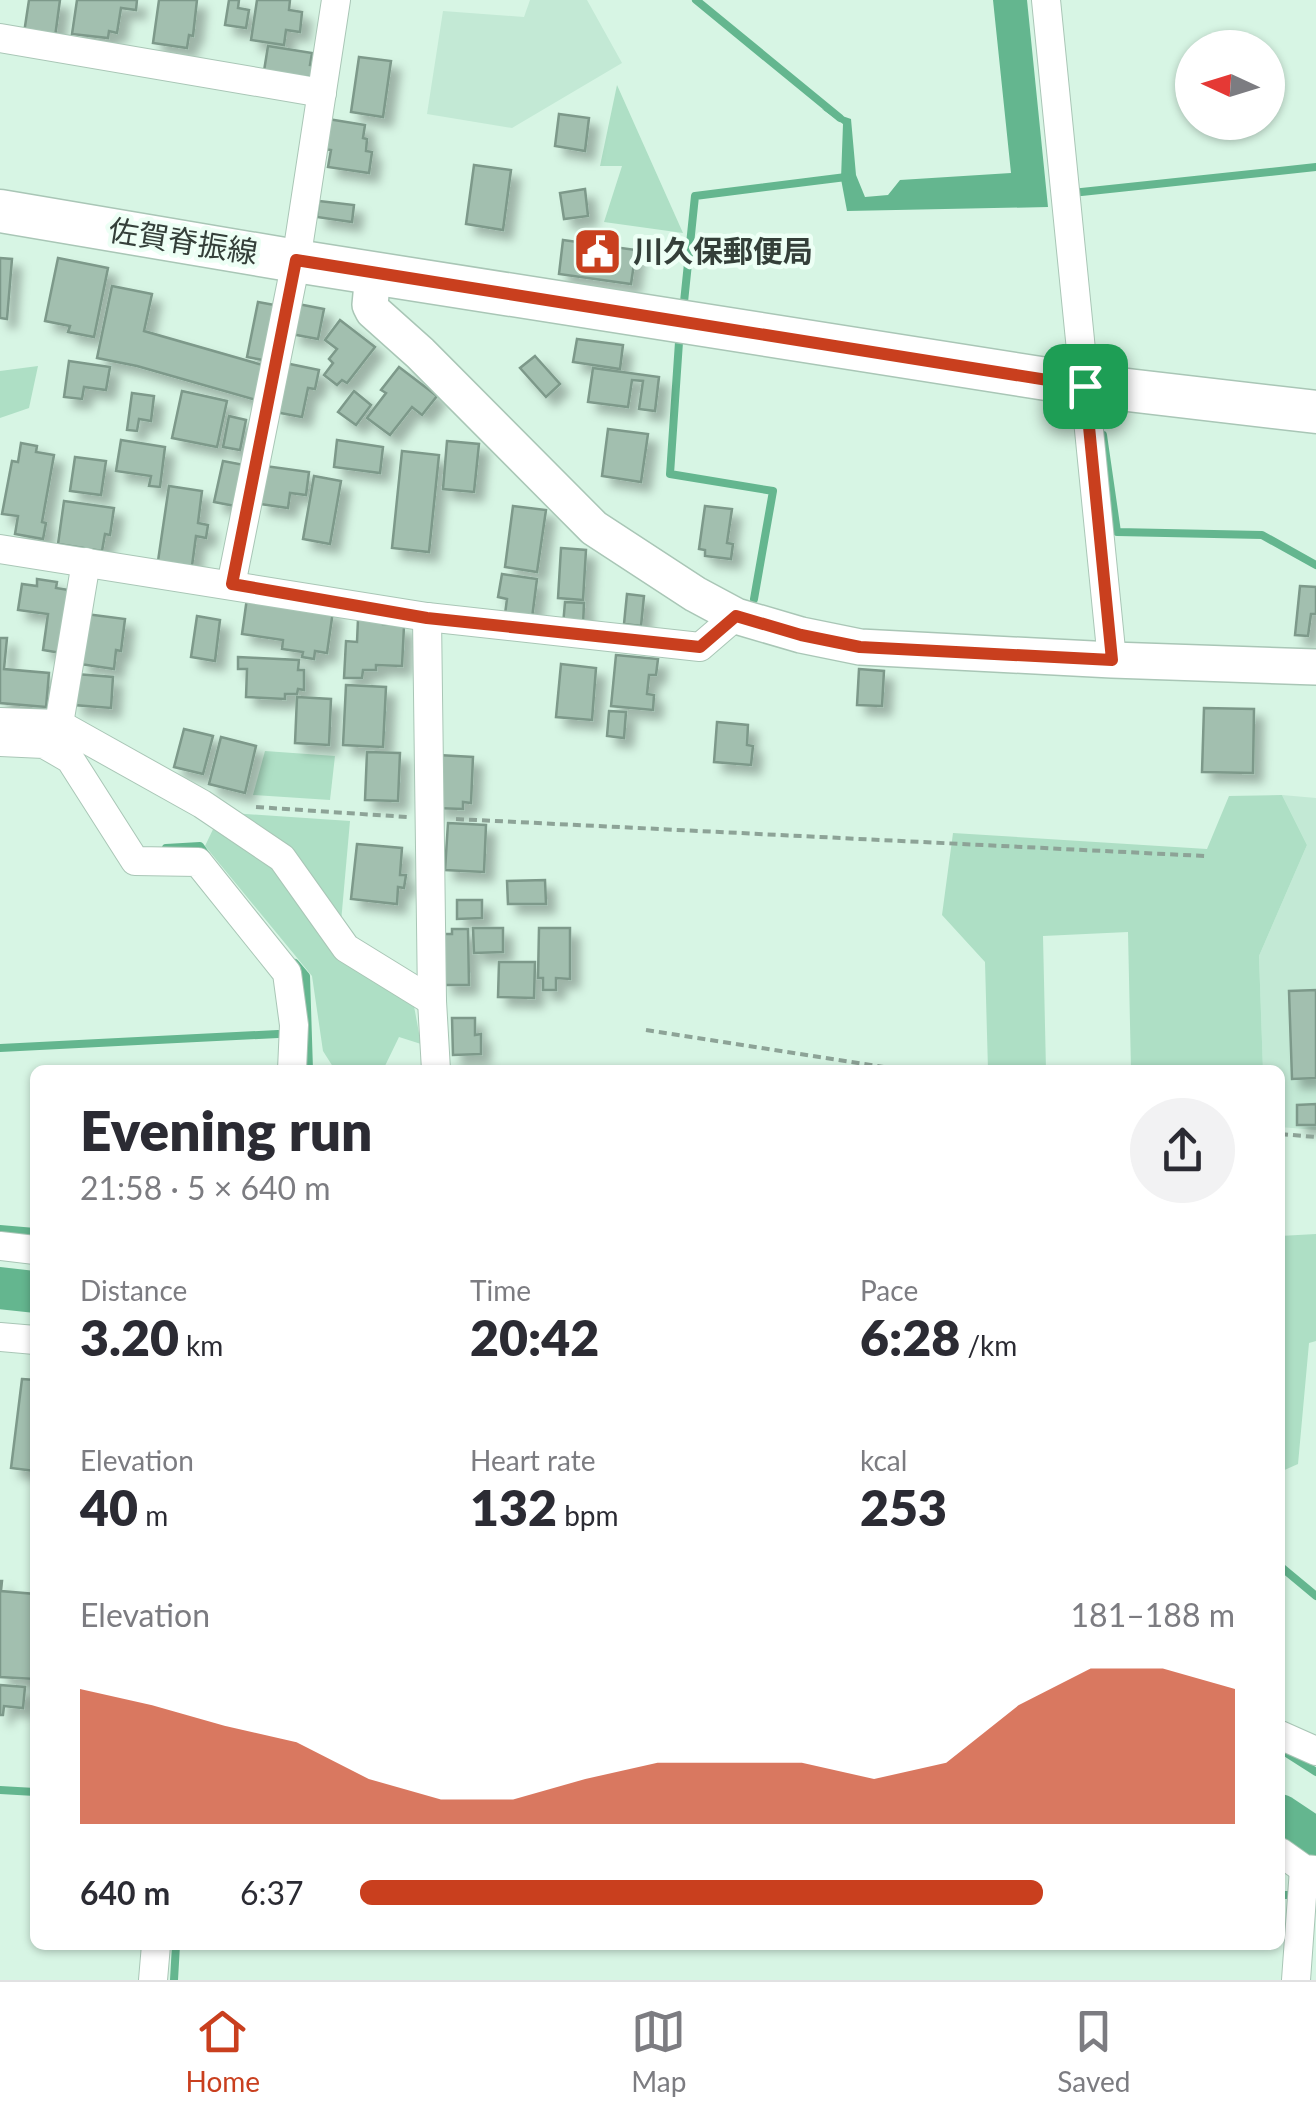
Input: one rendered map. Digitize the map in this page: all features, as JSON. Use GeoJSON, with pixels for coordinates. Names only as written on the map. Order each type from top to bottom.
{"type":"FeatureCollection","features":[{"type":"Feature","properties":{"kind":"main road","name":"佐賀脊振線"},"geometry":{"type":"LineString","coordinates":[[0,211],[1085,386],[1316,412]]}},
{"type":"Feature","properties":{"kind":"street"},"geometry":{"type":"LineString","coordinates":[[232,584],[296,260],[336,0]]}},
{"type":"Feature","properties":{"kind":"street"},"geometry":{"type":"LineString","coordinates":[[1046,0],[1112,660]]}},
{"type":"Feature","properties":{"kind":"street"},"geometry":{"type":"LineString","coordinates":[[0,38],[322,94]]}},
{"type":"Feature","properties":{"kind":"street"},"geometry":{"type":"LineString","coordinates":[[373,273],[373,311],[594,528],[694,594],[736,616],[860,647],[1316,667]]}},
{"type":"Feature","properties":{"kind":"street"},"geometry":{"type":"LineString","coordinates":[[0,549],[427,618],[700,647],[736,616]]}},
{"type":"Feature","properties":{"kind":"street"},"geometry":{"type":"LineString","coordinates":[[59,724],[86,562]]}},
{"type":"Feature","properties":{"kind":"street"},"geometry":{"type":"LineString","coordinates":[[427,618],[436,1065]]}},
{"type":"Feature","properties":{"kind":"street"},"geometry":{"type":"LineString","coordinates":[[0,722],[59,724],[202,804],[282,858],[346,948],[432,1001]]}},
{"type":"Feature","properties":{"kind":"street"},"geometry":{"type":"LineString","coordinates":[[0,742],[44,744],[70,759],[135,861],[198,862],[287,973],[294,1026],[292,1065]]}},
{"type":"Feature","properties":{"kind":"street"},"geometry":{"type":"LineString","coordinates":[[0,1246],[30,1249]]}},
{"type":"Feature","properties":{"kind":"street"},"geometry":{"type":"LineString","coordinates":[[0,1337],[30,1340]]}},
{"type":"Feature","properties":{"kind":"street"},"geometry":{"type":"LineString","coordinates":[[1285,1737],[1316,1751]]}},
{"type":"Feature","properties":{"kind":"street"},"geometry":{"type":"LineString","coordinates":[[1285,1855],[1310,1870],[1296,1980]]}},
{"type":"Feature","properties":{"kind":"street"},"geometry":{"type":"LineString","coordinates":[[153,1980],[156,1950]]}},
{"type":"Feature","properties":{"kind":"path"},"geometry":{"type":"LineString","coordinates":[[202,804],[1206,856]]}},
{"type":"Feature","properties":{"kind":"path"},"geometry":{"type":"LineString","coordinates":[[646,1030],[871,1065]]}},
{"type":"Feature","properties":{"kind":"path"},"geometry":{"type":"LineString","coordinates":[[1285,1134],[1316,1137]]}},
{"type":"Feature","properties":{"kind":"shaded area"},"geometry":{"type":"Polygon","coordinates":[[[530,0],[587,0],[622,63],[512,128],[427,114],[443,11],[524,17],[530,0]]]}},
{"type":"Feature","properties":{"kind":"shaded area"},"geometry":{"type":"Polygon","coordinates":[[[993,0],[1027,0],[1048,207],[847,211],[841,179],[843,124],[822,109],[851,119],[856,175],[865,197],[888,195],[900,180],[1011,173],[993,0]]]}},
{"type":"Feature","properties":{"kind":"shaded area"},"geometry":{"type":"Polygon","coordinates":[[[617,85],[683,233],[604,222],[622,166],[600,166],[617,85]]]}},
{"type":"Feature","properties":{"kind":"shaded area"},"geometry":{"type":"Polygon","coordinates":[[[38,366],[29,408],[0,418],[0,371],[38,366]]]}},
{"type":"Feature","properties":{"kind":"shaded area"},"geometry":{"type":"Polygon","coordinates":[[[265,751],[335,756],[330,800],[253,795],[265,751]]]}},
{"type":"Feature","properties":{"kind":"shaded area"},"geometry":{"type":"Polygon","coordinates":[[[1282,795],[1316,798],[1316,1130],[1285,1127],[1285,1065],[1263,1065],[1259,956],[1307,845],[1282,795]]]}},
{"type":"Feature","properties":{"kind":"shaded area"},"geometry":{"type":"Polygon","coordinates":[[[1282,795],[1307,845],[1259,956],[1263,1065],[1131,1065],[1128,932],[1043,936],[1046,1065],[988,1065],[985,962],[942,915],[953,833],[1207,849],[1229,796],[1282,795]]]}},
{"type":"Feature","properties":{"kind":"shaded area"},"geometry":{"type":"Polygon","coordinates":[[[232,813],[350,821],[341,922],[232,813]]]}},
{"type":"Feature","properties":{"kind":"shaded area"},"geometry":{"type":"Polygon","coordinates":[[[216,823],[276,859],[414,1006],[421,1044],[399,1037],[385,1065],[332,1065],[323,1051],[312,976],[205,846],[216,823]]]}},
{"type":"Feature","properties":{"kind":"shaded area"},"geometry":{"type":"Polygon","coordinates":[[[1316,1234],[1316,1341],[1309,1343],[1298,1464],[1285,1470],[1285,1236],[1316,1234]]]}},
{"type":"Feature","properties":{"kind":"building"},"geometry":{"type":"Polygon","coordinates":[[[29,0],[60,0],[55,37],[24,33],[29,0]]]}},
{"type":"Feature","properties":{"kind":"building"},"geometry":{"type":"Polygon","coordinates":[[[77,0],[137,0],[136,10],[121,8],[117,33],[109,31],[108,38],[72,34],[77,0]]]}},
{"type":"Feature","properties":{"kind":"building"},"geometry":{"type":"Polygon","coordinates":[[[159,0],[197,0],[193,36],[189,35],[187,48],[153,43],[159,0]]]}},
{"type":"Feature","properties":{"kind":"building"},"geometry":{"type":"Polygon","coordinates":[[[229,0],[239,0],[238,8],[249,10],[246,28],[225,25],[229,0]]]}},
{"type":"Feature","properties":{"kind":"building"},"geometry":{"type":"Polygon","coordinates":[[[257,0],[290,0],[289,10],[302,12],[300,32],[286,30],[284,45],[251,40],[257,0]]]}},
{"type":"Feature","properties":{"kind":"building"},"geometry":{"type":"Polygon","coordinates":[[[268,46],[312,53],[310,65],[317,66],[316,78],[264,71],[268,46]]]}},
{"type":"Feature","properties":{"kind":"building"},"geometry":{"type":"Polygon","coordinates":[[[359,57],[391,61],[383,117],[351,112],[359,57]]]}},
{"type":"Feature","properties":{"kind":"building"},"geometry":{"type":"Polygon","coordinates":[[[559,114],[589,118],[585,151],[555,146],[559,114]]]}},
{"type":"Feature","properties":{"kind":"building"},"geometry":{"type":"Polygon","coordinates":[[[328,119],[365,125],[366,151],[372,152],[369,173],[328,167],[331,150],[324,149],[328,119]]]}},
{"type":"Feature","properties":{"kind":"building"},"geometry":{"type":"Polygon","coordinates":[[[474,165],[511,170],[503,230],[466,224],[474,165]]]}},
{"type":"Feature","properties":{"kind":"building"},"geometry":{"type":"Polygon","coordinates":[[[585,189],[588,216],[564,219],[560,193],[585,189]]]}},
{"type":"Feature","properties":{"kind":"building"},"geometry":{"type":"Polygon","coordinates":[[[319,201],[354,205],[352,222],[317,217],[319,201]]]}},
{"type":"Feature","properties":{"kind":"building"},"geometry":{"type":"Polygon","coordinates":[[[563,240],[636,250],[631,284],[559,274],[563,240]]]}},
{"type":"Feature","properties":{"kind":"building"},"geometry":{"type":"Polygon","coordinates":[[[0,258],[12,259],[7,319],[0,318],[0,258]]]}},
{"type":"Feature","properties":{"kind":"building"},"geometry":{"type":"Polygon","coordinates":[[[58,258],[108,268],[94,337],[68,332],[70,326],[45,321],[58,258]]]}},
{"type":"Feature","properties":{"kind":"building"},"geometry":{"type":"Polygon","coordinates":[[[112,286],[152,294],[144,331],[266,366],[256,400],[97,358],[112,286]]]}},
{"type":"Feature","properties":{"kind":"building"},"geometry":{"type":"Polygon","coordinates":[[[258,302],[280,306],[268,361],[247,357],[258,302]]]}},
{"type":"Feature","properties":{"kind":"building"},"geometry":{"type":"Polygon","coordinates":[[[298,304],[324,309],[318,339],[291,334],[298,304]]]}},
{"type":"Feature","properties":{"kind":"building"},"geometry":{"type":"Polygon","coordinates":[[[340,320],[375,347],[347,383],[342,380],[337,385],[324,375],[337,349],[325,340],[340,320]]]}},
{"type":"Feature","properties":{"kind":"building"},"geometry":{"type":"Polygon","coordinates":[[[577,339],[623,345],[620,369],[573,362],[577,339]]]}},
{"type":"Feature","properties":{"kind":"building"},"geometry":{"type":"Polygon","coordinates":[[[535,356],[560,384],[546,397],[520,368],[535,356]]]}},
{"type":"Feature","properties":{"kind":"building"},"geometry":{"type":"Polygon","coordinates":[[[69,361],[110,367],[106,390],[84,387],[82,399],[64,397],[69,361]]]}},
{"type":"Feature","properties":{"kind":"building"},"geometry":{"type":"Polygon","coordinates":[[[285,363],[319,370],[315,389],[308,388],[302,417],[275,412],[285,363]]]}},
{"type":"Feature","properties":{"kind":"building"},"geometry":{"type":"Polygon","coordinates":[[[399,367],[437,396],[422,415],[412,407],[390,435],[367,418],[386,393],[381,390],[399,367]]]}},
{"type":"Feature","properties":{"kind":"building"},"geometry":{"type":"Polygon","coordinates":[[[593,368],[659,377],[655,411],[639,409],[643,381],[632,380],[628,407],[588,402],[593,368]]]}},
{"type":"Feature","properties":{"kind":"building"},"geometry":{"type":"Polygon","coordinates":[[[182,391],[227,401],[217,447],[172,438],[182,391]]]}},
{"type":"Feature","properties":{"kind":"building"},"geometry":{"type":"Polygon","coordinates":[[[354,391],[371,405],[356,425],[338,412],[354,391]]]}},
{"type":"Feature","properties":{"kind":"building"},"geometry":{"type":"Polygon","coordinates":[[[132,393],[154,396],[151,421],[139,419],[137,431],[127,430],[132,393]]]}},
{"type":"Feature","properties":{"kind":"building"},"geometry":{"type":"Polygon","coordinates":[[[229,416],[246,420],[240,450],[223,447],[229,416]]]}},
{"type":"Feature","properties":{"kind":"building"},"geometry":{"type":"Polygon","coordinates":[[[608,429],[648,434],[641,482],[602,476],[608,429]]]}},
{"type":"Feature","properties":{"kind":"building"},"geometry":{"type":"Polygon","coordinates":[[[121,440],[165,447],[160,487],[149,486],[151,476],[116,471],[121,440]]]}},
{"type":"Feature","properties":{"kind":"building"},"geometry":{"type":"Polygon","coordinates":[[[337,440],[383,447],[380,473],[334,467],[337,440]]]}},
{"type":"Feature","properties":{"kind":"building"},"geometry":{"type":"Polygon","coordinates":[[[447,441],[479,444],[474,492],[443,489],[447,441]]]}},
{"type":"Feature","properties":{"kind":"building"},"geometry":{"type":"Polygon","coordinates":[[[21,443],[37,446],[36,452],[54,455],[42,522],[46,523],[43,539],[15,534],[18,516],[2,514],[12,461],[18,462],[21,443]]]}},
{"type":"Feature","properties":{"kind":"building"},"geometry":{"type":"Polygon","coordinates":[[[402,451],[439,455],[429,552],[392,548],[402,451]]]}},
{"type":"Feature","properties":{"kind":"building"},"geometry":{"type":"Polygon","coordinates":[[[75,457],[106,461],[101,495],[70,491],[75,457]]]}},
{"type":"Feature","properties":{"kind":"building"},"geometry":{"type":"Polygon","coordinates":[[[223,461],[244,465],[235,506],[214,502],[223,461]]]}},
{"type":"Feature","properties":{"kind":"building"},"geometry":{"type":"Polygon","coordinates":[[[265,466],[309,472],[306,495],[290,493],[288,508],[260,504],[265,466]]]}},
{"type":"Feature","properties":{"kind":"building"},"geometry":{"type":"Polygon","coordinates":[[[314,476],[341,481],[330,544],[303,539],[314,476]]]}},
{"type":"Feature","properties":{"kind":"building"},"geometry":{"type":"Polygon","coordinates":[[[169,486],[202,491],[198,523],[208,525],[206,538],[196,536],[192,566],[158,561],[169,486]]]}},
{"type":"Feature","properties":{"kind":"building"},"geometry":{"type":"Polygon","coordinates":[[[64,501],[114,508],[110,535],[105,534],[102,551],[58,544],[64,501]]]}},
{"type":"Feature","properties":{"kind":"building"},"geometry":{"type":"Polygon","coordinates":[[[513,506],[546,510],[537,572],[505,567],[513,506]]]}},
{"type":"Feature","properties":{"kind":"building"},"geometry":{"type":"Polygon","coordinates":[[[705,506],[732,509],[727,543],[733,544],[731,559],[705,556],[705,550],[699,549],[705,506]]]}},
{"type":"Feature","properties":{"kind":"building"},"geometry":{"type":"Polygon","coordinates":[[[561,548],[586,550],[583,600],[558,598],[561,548]]]}},
{"type":"Feature","properties":{"kind":"building"},"geometry":{"type":"Polygon","coordinates":[[[502,574],[537,579],[532,618],[505,614],[507,599],[498,597],[502,574]]]}},
{"type":"Feature","properties":{"kind":"building"},"geometry":{"type":"Polygon","coordinates":[[[37,579],[57,582],[56,588],[75,591],[67,654],[43,650],[48,614],[18,610],[22,584],[37,586],[37,579]]]}},
{"type":"Feature","properties":{"kind":"building"},"geometry":{"type":"Polygon","coordinates":[[[1300,586],[1316,587],[1316,614],[1311,614],[1308,636],[1295,635],[1300,586]]]}},
{"type":"Feature","properties":{"kind":"building"},"geometry":{"type":"Polygon","coordinates":[[[627,594],[644,596],[641,626],[624,624],[627,594]]]}},
{"type":"Feature","properties":{"kind":"building"},"geometry":{"type":"Polygon","coordinates":[[[247,598],[333,611],[327,653],[315,651],[314,659],[302,657],[303,652],[282,649],[283,640],[242,634],[247,598]]]}},
{"type":"Feature","properties":{"kind":"building"},"geometry":{"type":"Polygon","coordinates":[[[565,602],[584,603],[583,626],[563,625],[565,602]]]}},
{"type":"Feature","properties":{"kind":"building"},"geometry":{"type":"Polygon","coordinates":[[[86,614],[125,619],[114,669],[80,664],[86,614]]]}},
{"type":"Feature","properties":{"kind":"building"},"geometry":{"type":"Polygon","coordinates":[[[197,616],[220,620],[215,661],[191,657],[197,616]]]}},
{"type":"Feature","properties":{"kind":"building"},"geometry":{"type":"Polygon","coordinates":[[[358,619],[404,626],[402,666],[376,665],[376,670],[363,670],[362,678],[344,678],[346,641],[357,642],[358,619]]]}},
{"type":"Feature","properties":{"kind":"building"},"geometry":{"type":"Polygon","coordinates":[[[0,638],[7,638],[4,669],[49,673],[46,707],[0,703],[0,638]]]}},
{"type":"Feature","properties":{"kind":"building"},"geometry":{"type":"Polygon","coordinates":[[[616,655],[658,659],[656,675],[649,675],[647,694],[654,695],[653,710],[611,706],[616,655]]]}},
{"type":"Feature","properties":{"kind":"building"},"geometry":{"type":"Polygon","coordinates":[[[238,657],[299,660],[298,670],[304,670],[304,690],[285,694],[285,699],[246,697],[247,669],[238,669],[238,657]]]}},
{"type":"Feature","properties":{"kind":"building"},"geometry":{"type":"Polygon","coordinates":[[[561,664],[596,668],[592,720],[556,717],[561,664]]]}},
{"type":"Feature","properties":{"kind":"building"},"geometry":{"type":"Polygon","coordinates":[[[859,669],[884,671],[882,706],[857,705],[859,669]]]}},
{"type":"Feature","properties":{"kind":"building"},"geometry":{"type":"Polygon","coordinates":[[[76,674],[113,677],[111,708],[74,705],[76,674]]]}},
{"type":"Feature","properties":{"kind":"building"},"geometry":{"type":"Polygon","coordinates":[[[346,685],[386,687],[383,747],[343,745],[346,685]]]}},
{"type":"Feature","properties":{"kind":"building"},"geometry":{"type":"Polygon","coordinates":[[[297,697],[331,699],[329,745],[295,743],[297,697]]]}},
{"type":"Feature","properties":{"kind":"building"},"geometry":{"type":"Polygon","coordinates":[[[1204,708],[1254,709],[1253,773],[1202,772],[1204,708]]]}},
{"type":"Feature","properties":{"kind":"building"},"geometry":{"type":"Polygon","coordinates":[[[609,711],[626,712],[624,738],[607,736],[609,711]]]}},
{"type":"Feature","properties":{"kind":"building"},"geometry":{"type":"Polygon","coordinates":[[[717,722],[748,725],[747,745],[753,746],[751,765],[714,762],[717,722]]]}},
{"type":"Feature","properties":{"kind":"building"},"geometry":{"type":"Polygon","coordinates":[[[184,729],[213,736],[203,774],[174,767],[184,729]]]}},
{"type":"Feature","properties":{"kind":"building"},"geometry":{"type":"Polygon","coordinates":[[[221,737],[256,746],[245,793],[209,784],[221,737]]]}},
{"type":"Feature","properties":{"kind":"building"},"geometry":{"type":"Polygon","coordinates":[[[367,752],[400,753],[398,801],[365,800],[367,752]]]}},
{"type":"Feature","properties":{"kind":"building"},"geometry":{"type":"Polygon","coordinates":[[[438,755],[473,757],[471,803],[463,802],[463,809],[435,808],[438,755]]]}},
{"type":"Feature","properties":{"kind":"building"},"geometry":{"type":"Polygon","coordinates":[[[448,823],[486,825],[484,872],[445,870],[448,823]]]}},
{"type":"Feature","properties":{"kind":"building"},"geometry":{"type":"Polygon","coordinates":[[[357,844],[402,848],[400,875],[406,875],[404,888],[398,887],[397,904],[351,899],[357,844]]]}},
{"type":"Feature","properties":{"kind":"building"},"geometry":{"type":"Polygon","coordinates":[[[545,880],[546,904],[508,904],[507,881],[545,880]]]}},
{"type":"Feature","properties":{"kind":"building"},"geometry":{"type":"Polygon","coordinates":[[[457,900],[482,900],[482,918],[457,919],[457,900]]]}},
{"type":"Feature","properties":{"kind":"building"},"geometry":{"type":"Polygon","coordinates":[[[473,928],[503,928],[503,952],[474,953],[473,928]]]}},
{"type":"Feature","properties":{"kind":"building"},"geometry":{"type":"Polygon","coordinates":[[[539,928],[570,928],[570,979],[556,978],[556,990],[543,990],[543,978],[538,978],[539,928]]]}},
{"type":"Feature","properties":{"kind":"building"},"geometry":{"type":"Polygon","coordinates":[[[452,929],[468,929],[469,985],[444,985],[442,934],[452,934],[452,929]]]}},
{"type":"Feature","properties":{"kind":"building"},"geometry":{"type":"Polygon","coordinates":[[[499,962],[535,962],[534,998],[498,997],[499,962]]]}},
{"type":"Feature","properties":{"kind":"building"},"geometry":{"type":"Polygon","coordinates":[[[1316,990],[1316,1078],[1292,1079],[1289,991],[1316,990]]]}},
{"type":"Feature","properties":{"kind":"building"},"geometry":{"type":"Polygon","coordinates":[[[452,1018],[475,1018],[475,1035],[481,1034],[481,1054],[453,1055],[452,1018]]]}},
{"type":"Feature","properties":{"kind":"building"},"geometry":{"type":"Polygon","coordinates":[[[1316,1104],[1316,1125],[1297,1125],[1297,1105],[1316,1104]]]}},
{"type":"Feature","properties":{"kind":"building"},"geometry":{"type":"Polygon","coordinates":[[[22,1379],[30,1380],[30,1470],[11,1468],[22,1379]]]}},
{"type":"Feature","properties":{"kind":"building"},"geometry":{"type":"Polygon","coordinates":[[[0,1581],[2,1581],[1,1591],[30,1594],[30,1679],[0,1677],[0,1581]]]}},
{"type":"Feature","properties":{"kind":"building"},"geometry":{"type":"Polygon","coordinates":[[[0,1685],[25,1687],[23,1708],[4,1706],[0,1715],[0,1685]]]}},
{"type":"Feature","properties":{"kind":"waterway"},"geometry":{"type":"LineString","coordinates":[[696,0],[840,118]]}},
{"type":"Feature","properties":{"kind":"waterway"},"geometry":{"type":"LineString","coordinates":[[1072,193],[1316,167]]}},
{"type":"Feature","properties":{"kind":"waterway"},"geometry":{"type":"LineString","coordinates":[[684,302],[695,196],[846,177]]}},
{"type":"Feature","properties":{"kind":"waterway"},"geometry":{"type":"LineString","coordinates":[[679,342],[670,474],[773,491],[754,599]]}},
{"type":"Feature","properties":{"kind":"waterway"},"geometry":{"type":"LineString","coordinates":[[1103,435],[1117,532],[1262,535],[1316,565]]}},
{"type":"Feature","properties":{"kind":"waterway"},"geometry":{"type":"LineString","coordinates":[[166,848],[200,846],[207,856]]}},
{"type":"Feature","properties":{"kind":"waterway"},"geometry":{"type":"LineString","coordinates":[[295,963],[306,976],[309,1065]]}},
{"type":"Feature","properties":{"kind":"waterway"},"geometry":{"type":"LineString","coordinates":[[0,1048],[278,1034]]}},
{"type":"Feature","properties":{"kind":"waterway"},"geometry":{"type":"LineString","coordinates":[[0,1229],[30,1232]]}},
{"type":"Feature","properties":{"kind":"waterway"},"geometry":{"type":"LineString","coordinates":[[0,1288],[30,1291]]}},
{"type":"Feature","properties":{"kind":"waterway"},"geometry":{"type":"LineString","coordinates":[[1285,1570],[1316,1596]]}},
{"type":"Feature","properties":{"kind":"waterway"},"geometry":{"type":"LineString","coordinates":[[1285,1752],[1316,1772]]}},
{"type":"Feature","properties":{"kind":"waterway"},"geometry":{"type":"LineString","coordinates":[[0,1790],[30,1792]]}},
{"type":"Feature","properties":{"kind":"waterway"},"geometry":{"type":"LineString","coordinates":[[1285,1818],[1316,1839]]}},
{"type":"Feature","properties":{"kind":"waterway"},"geometry":{"type":"LineString","coordinates":[[174,1980],[176,1950]]}},
{"type":"Feature","properties":{"kind":"place","name":"川久保郵便局"},"geometry":{"type":"Point","coordinates":[598,252]}},
{"type":"Feature","properties":{"kind":"route"},"geometry":{"type":"LineString","coordinates":[[296,260],[1085,386],[1112,660],[860,647],[736,616],[700,647],[427,618],[232,584],[296,260]]}}]}
